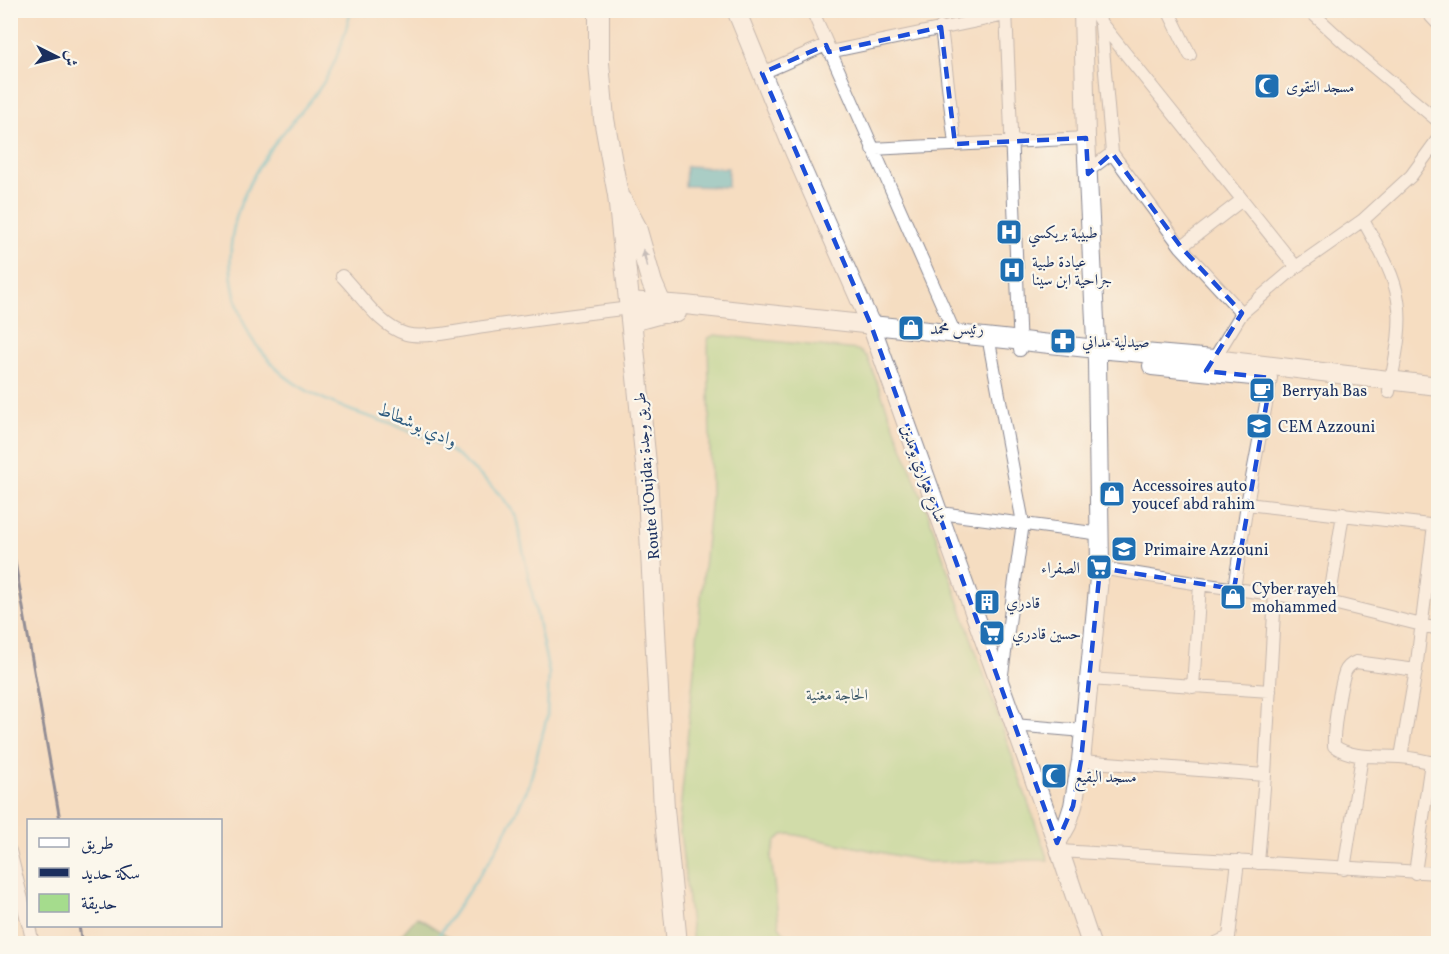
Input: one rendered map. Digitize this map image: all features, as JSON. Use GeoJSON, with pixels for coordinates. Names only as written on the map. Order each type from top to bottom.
{"type":"FeatureCollection","features":[{"type":"Feature","properties":{"kind":"main road","name":"Route d'Oujda; طريق وجدة"},"geometry":{"type":"LineString","coordinates":[[599,10],[599,63],[604,119],[618,195],[647,473],[666,838],[677,944]]}},
{"type":"Feature","properties":{"kind":"main road"},"geometry":{"type":"LineString","coordinates":[[618,195],[630,212],[636,227],[648,269],[663,308]]}},
{"type":"Feature","properties":{"kind":"street","name":"شارع هواري بومدين"},"geometry":{"type":"LineString","coordinates":[[736,10],[872,330],[940,513],[1090,944]]}},
{"type":"Feature","properties":{"kind":"street"},"geometry":{"type":"LineString","coordinates":[[812,10],[955,334]]}},
{"type":"Feature","properties":{"kind":"street"},"geometry":{"type":"LineString","coordinates":[[1090,16],[1108,10]]}},
{"type":"Feature","properties":{"kind":"street"},"geometry":{"type":"LineString","coordinates":[[1168,10],[1190,55]]}},
{"type":"Feature","properties":{"kind":"street"},"geometry":{"type":"LineString","coordinates":[[1309,10],[1438,121]]}},
{"type":"Feature","properties":{"kind":"street"},"geometry":{"type":"LineString","coordinates":[[1425,10],[1438,24]]}},
{"type":"Feature","properties":{"kind":"street"},"geometry":{"type":"LineString","coordinates":[[762,73],[828,48],[1006,13],[1020,346]]}},
{"type":"Feature","properties":{"kind":"street"},"geometry":{"type":"LineString","coordinates":[[1090,16],[1086,138],[1097,355],[1100,568],[1081,761],[1073,806],[1058,847],[1437,874]]}},
{"type":"Feature","properties":{"kind":"street"},"geometry":{"type":"LineString","coordinates":[[1090,16],[1112,153],[1181,247],[1242,313]]}},
{"type":"Feature","properties":{"kind":"street"},"geometry":{"type":"LineString","coordinates":[[1090,16],[1296,267]]}},
{"type":"Feature","properties":{"kind":"street"},"geometry":{"type":"LineString","coordinates":[[941,27],[955,144]]}},
{"type":"Feature","properties":{"kind":"street"},"geometry":{"type":"LineString","coordinates":[[872,149],[1086,138]]}},
{"type":"Feature","properties":{"kind":"street"},"geometry":{"type":"LineString","coordinates":[[1213,365],[1242,313],[1296,267],[1362,220],[1411,176],[1438,140]]}},
{"type":"Feature","properties":{"kind":"street"},"geometry":{"type":"LineString","coordinates":[[1088,171],[1112,153]]}},
{"type":"Feature","properties":{"kind":"street"},"geometry":{"type":"LineString","coordinates":[[1181,247],[1242,200]]}},
{"type":"Feature","properties":{"kind":"street"},"geometry":{"type":"LineString","coordinates":[[1362,220],[1383,258],[1398,298],[1400,321],[1390,386]]}},
{"type":"Feature","properties":{"kind":"street"},"geometry":{"type":"LineString","coordinates":[[342,276],[372,310],[391,327],[417,336],[566,315],[663,308],[696,314],[872,330],[955,334],[1020,346],[1213,365],[1390,386],[1438,397]]}},
{"type":"Feature","properties":{"kind":"street"},"geometry":{"type":"LineString","coordinates":[[872,330],[990,347],[1020,346]]}},
{"type":"Feature","properties":{"kind":"street"},"geometry":{"type":"LineString","coordinates":[[990,347],[1023,523],[1000,688]]}},
{"type":"Feature","properties":{"kind":"street"},"geometry":{"type":"LineString","coordinates":[[1213,365],[1271,378],[1390,386],[1438,386]]}},
{"type":"Feature","properties":{"kind":"street"},"geometry":{"type":"LineString","coordinates":[[1234,589],[1247,504],[1271,378]]}},
{"type":"Feature","properties":{"kind":"street"},"geometry":{"type":"LineString","coordinates":[[1247,504],[1436,526],[1401,757]]}},
{"type":"Feature","properties":{"kind":"street"},"geometry":{"type":"LineString","coordinates":[[940,513],[1101,534]]}},
{"type":"Feature","properties":{"kind":"street"},"geometry":{"type":"LineString","coordinates":[[1329,602],[1343,514]]}},
{"type":"Feature","properties":{"kind":"street"},"geometry":{"type":"LineString","coordinates":[[1100,568],[1329,602],[1421,626],[1438,628]]}},
{"type":"Feature","properties":{"kind":"street"},"geometry":{"type":"LineString","coordinates":[[1193,687],[1200,584]]}},
{"type":"Feature","properties":{"kind":"street"},"geometry":{"type":"LineString","coordinates":[[1258,863],[1275,594]]}},
{"type":"Feature","properties":{"kind":"street"},"geometry":{"type":"LineString","coordinates":[[1415,873],[1435,763],[1401,757],[1362,756],[1334,746],[1346,670],[1356,662],[1416,670]]}},
{"type":"Feature","properties":{"kind":"street"},"geometry":{"type":"LineString","coordinates":[[1089,679],[1270,691]]}},
{"type":"Feature","properties":{"kind":"street"},"geometry":{"type":"LineString","coordinates":[[1014,725],[1084,731]]}},
{"type":"Feature","properties":{"kind":"street"},"geometry":{"type":"LineString","coordinates":[[1344,869],[1362,756]]}},
{"type":"Feature","properties":{"kind":"street"},"geometry":{"type":"LineString","coordinates":[[1081,761],[1265,776]]}},
{"type":"Feature","properties":{"kind":"street"},"geometry":{"type":"LineString","coordinates":[[10,851],[27,917]]}},
{"type":"Feature","properties":{"kind":"street"},"geometry":{"type":"LineString","coordinates":[[1214,944],[1229,940],[1238,861]]}},
{"type":"Feature","properties":{"kind":"street"},"geometry":{"type":"LineString","coordinates":[[29,927],[33,944]]}},
{"type":"Feature","properties":{"kind":"highlighted area"},"geometry":{"type":"Polygon","coordinates":[[[941,27],[955,144],[1086,138],[1088,174],[1112,153],[1181,247],[1242,313],[1206,371],[1271,378],[1234,589],[1100,568],[1081,761],[1073,806],[1057,843],[871,325],[762,73],[826,45],[829,52],[941,27]]]}},
{"type":"Feature","properties":{"kind":"green space","name":"الحاجة مغنية"},"geometry":{"type":"Polygon","coordinates":[[[715,335],[858,350],[867,357],[928,513],[1048,860],[928,862],[791,834],[783,835],[776,841],[771,857],[779,926],[791,943],[693,943],[679,823],[711,496],[708,338],[715,335]]]}},
{"type":"Feature","properties":{"kind":"green space"},"geometry":{"type":"Polygon","coordinates":[[[417,917],[459,943],[394,943],[417,917]]]}},
{"type":"Feature","properties":{"kind":"water"},"geometry":{"type":"Polygon","coordinates":[[[686,166],[728,168],[728,187],[685,186],[686,166]]]}},
{"type":"Feature","properties":{"kind":"waterway","name":"وادي بوشطاط"},"geometry":{"type":"LineString","coordinates":[[351,10],[340,49],[325,81],[275,143],[247,188],[232,234],[230,258],[232,283],[251,337],[285,376],[295,384],[329,401],[414,433],[449,450],[494,488],[516,517],[549,673],[547,717],[529,785],[513,819],[491,858],[433,944]]}},
{"type":"Feature","properties":{"kind":"railway"},"geometry":{"type":"LineString","coordinates":[[10,533],[60,819]]}},
{"type":"Feature","properties":{"kind":"railway"},"geometry":{"type":"LineString","coordinates":[[79,927],[82,944]]}},
{"type":"Feature","properties":{"kind":"place","name":"مسجد التقوى"},"geometry":{"type":"Point","coordinates":[1267,86]}},
{"type":"Feature","properties":{"kind":"place","name":"طبيبة بريكسي"},"geometry":{"type":"Point","coordinates":[1009,232]}},
{"type":"Feature","properties":{"kind":"place","name":"عيادة طبية جراحية ابن سينا"},"geometry":{"type":"Point","coordinates":[1012,270]}},
{"type":"Feature","properties":{"kind":"place","name":"رئيس محمد"},"geometry":{"type":"Point","coordinates":[911,328]}},
{"type":"Feature","properties":{"kind":"place","name":"صيدلية مداني"},"geometry":{"type":"Point","coordinates":[1063,341]}},
{"type":"Feature","properties":{"kind":"place","name":"Berryah Bas"},"geometry":{"type":"Point","coordinates":[1262,390]}},
{"type":"Feature","properties":{"kind":"place","name":"CEM Azzouni"},"geometry":{"type":"Point","coordinates":[1259,426]}},
{"type":"Feature","properties":{"kind":"place","name":"Accessoires auto youcef abd rahim"},"geometry":{"type":"Point","coordinates":[1112,494]}},
{"type":"Feature","properties":{"kind":"place","name":"Primaire Azzouni"},"geometry":{"type":"Point","coordinates":[1124,549]}},
{"type":"Feature","properties":{"kind":"place","name":"الصفراء"},"geometry":{"type":"Point","coordinates":[1099,567]}},
{"type":"Feature","properties":{"kind":"place","name":"Cyber rayeh mohammed"},"geometry":{"type":"Point","coordinates":[1233,597]}},
{"type":"Feature","properties":{"kind":"place","name":"قادري"},"geometry":{"type":"Point","coordinates":[987,602]}},
{"type":"Feature","properties":{"kind":"place","name":"حسين قادري"},"geometry":{"type":"Point","coordinates":[992,633]}},
{"type":"Feature","properties":{"kind":"place","name":"مسجد البقيع"},"geometry":{"type":"Point","coordinates":[1054,776]}}]}
